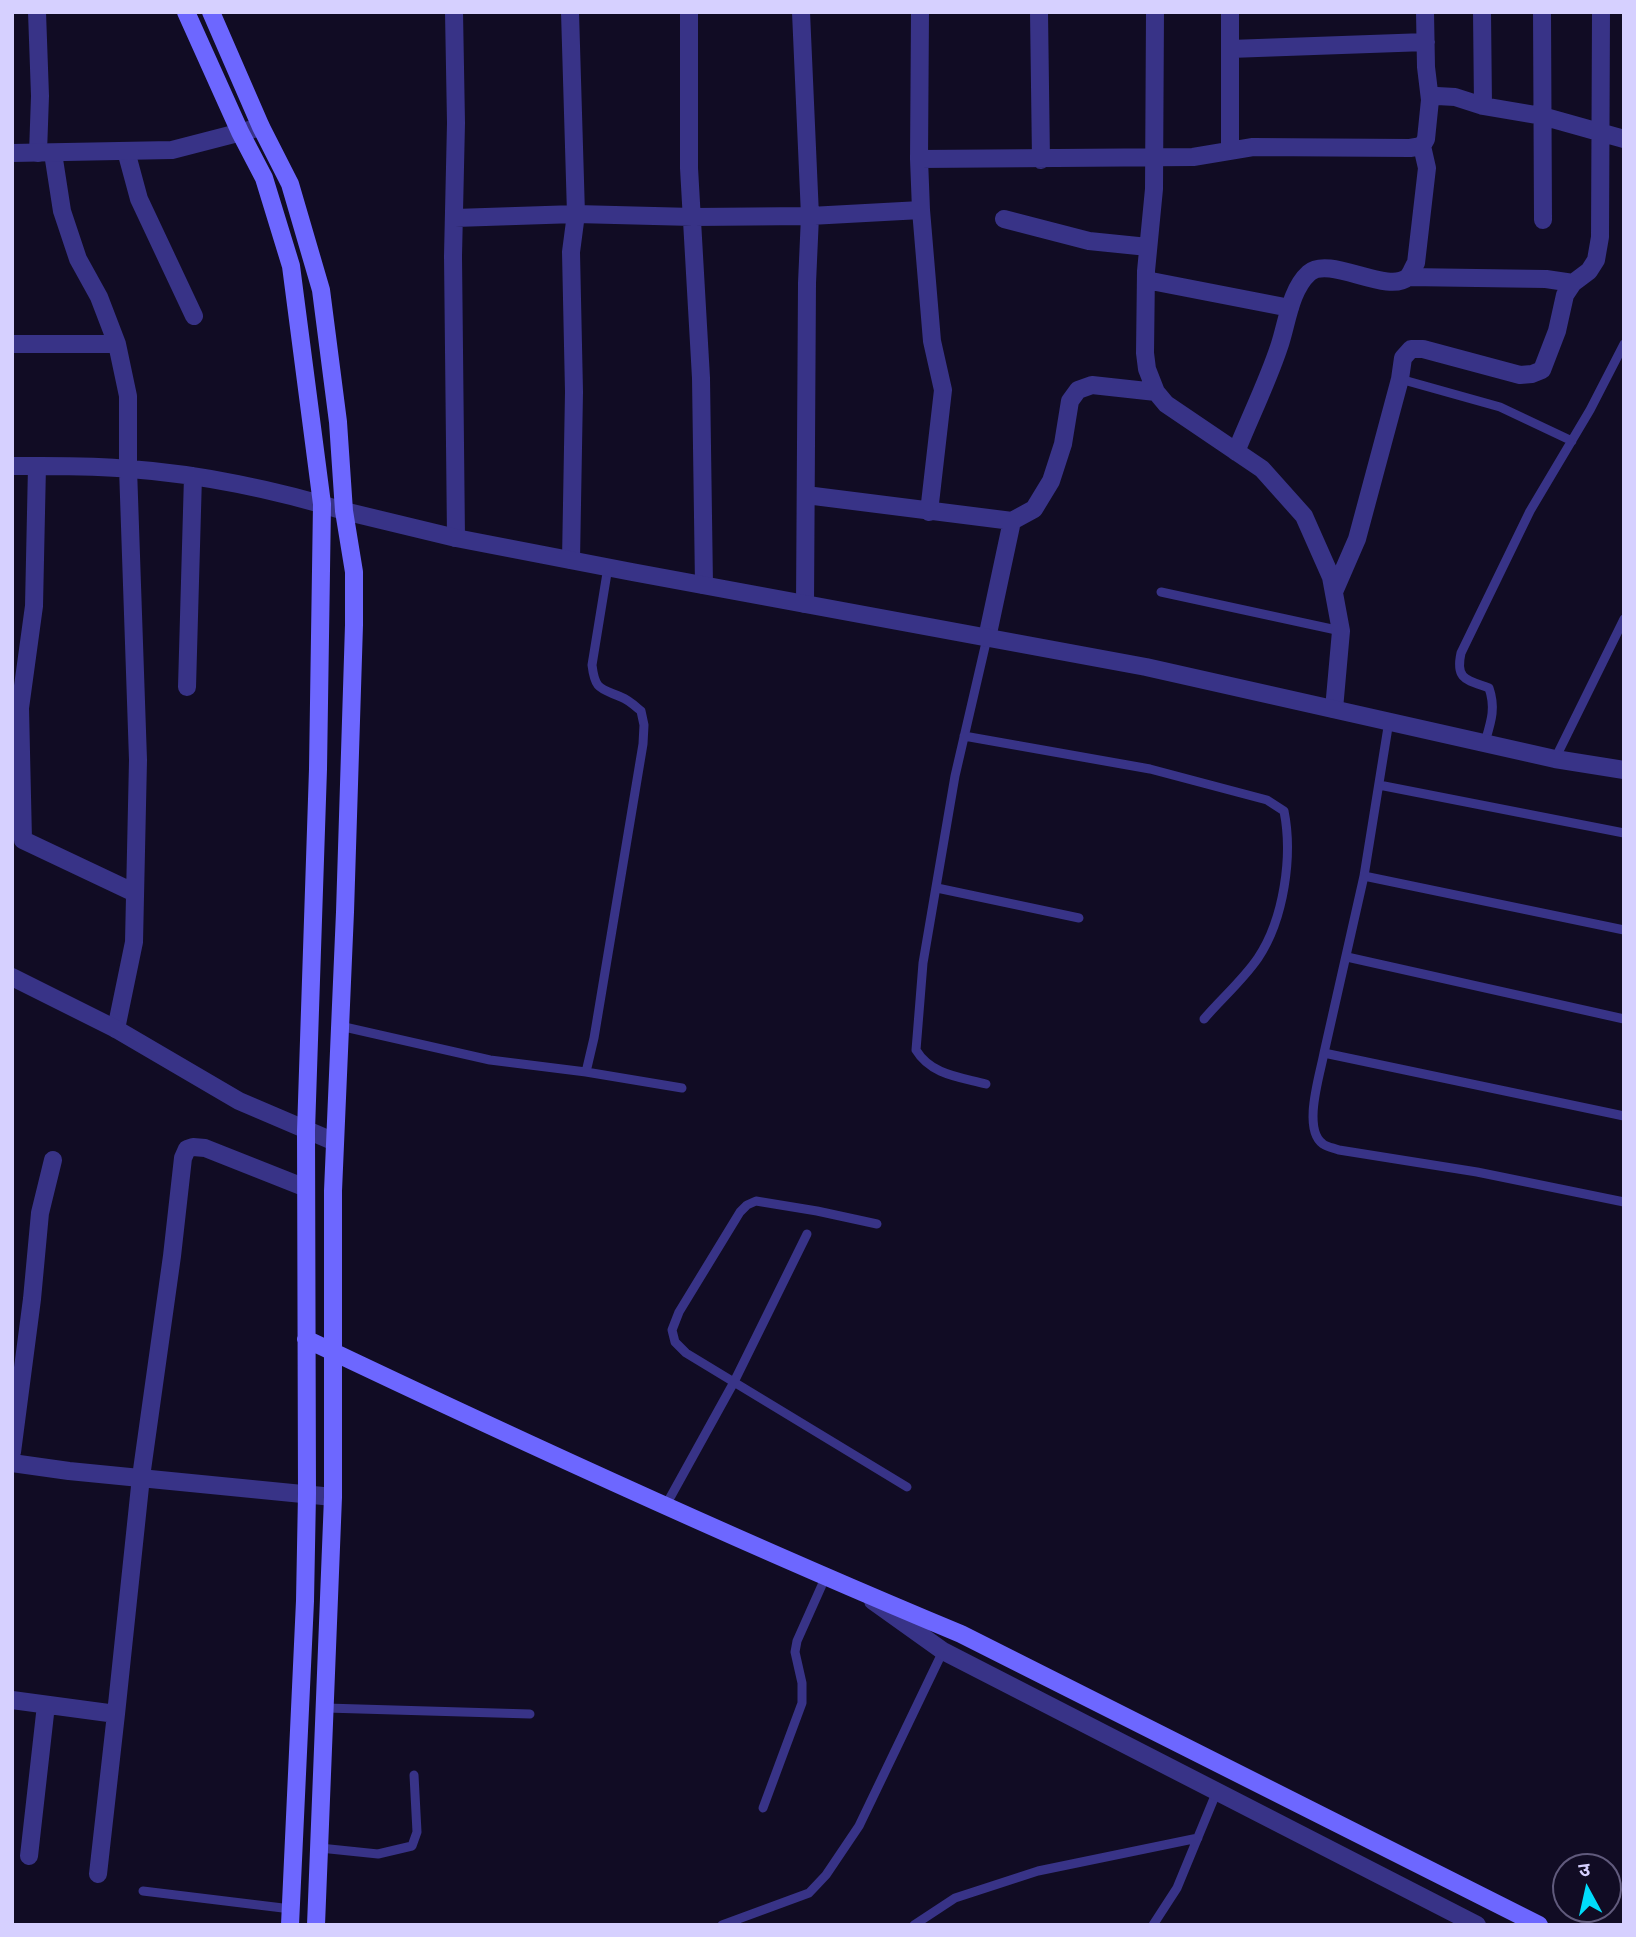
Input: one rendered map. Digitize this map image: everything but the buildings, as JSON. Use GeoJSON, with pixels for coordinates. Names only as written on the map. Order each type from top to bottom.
{"type":"FeatureCollection","features":[{"type":"Feature","properties":{"kind":"main road"},"geometry":{"type":"LineString","coordinates":[[186,12],[240,132],[264,178],[291,266],[322,504],[319,727],[306,1131],[305,1601],[290,1917]]}},
{"type":"Feature","properties":{"kind":"main road"},"geometry":{"type":"LineString","coordinates":[[211,12],[261,127],[290,184],[321,290],[338,422],[344,511],[354,572],[335,1142],[333,1497],[316,1925]]}},
{"type":"Feature","properties":{"kind":"main road"},"geometry":{"type":"LineString","coordinates":[[306,1339],[666,1506],[961,1634],[1539,1925]]}},
{"type":"Feature","properties":{"kind":"street"},"geometry":{"type":"LineString","coordinates":[[37,12],[40,96],[46,153],[78,259],[99,297],[117,344],[128,396],[138,760],[134,942],[116,1030]]}},
{"type":"Feature","properties":{"kind":"street"},"geometry":{"type":"LineString","coordinates":[[454,12],[456,538]]}},
{"type":"Feature","properties":{"kind":"street"},"geometry":{"type":"LineString","coordinates":[[570,12],[576,214],[571,264],[574,392],[571,560]]}},
{"type":"Feature","properties":{"kind":"street"},"geometry":{"type":"LineString","coordinates":[[689,12],[690,168],[701,378],[704,586]]}},
{"type":"Feature","properties":{"kind":"street"},"geometry":{"type":"LineString","coordinates":[[801,12],[810,216],[807,283],[805,604]]}},
{"type":"Feature","properties":{"kind":"street"},"geometry":{"type":"LineString","coordinates":[[920,12],[921,210],[932,341],[943,390],[929,512]]}},
{"type":"Feature","properties":{"kind":"street"},"geometry":{"type":"LineString","coordinates":[[1039,12],[1041,160]]}},
{"type":"Feature","properties":{"kind":"street"},"geometry":{"type":"LineString","coordinates":[[1155,12],[1154,189],[1146,280],[1147,369],[1156,392],[1166,404],[1262,468],[1304,516],[1331,577],[1341,631],[1334,709]]}},
{"type":"Feature","properties":{"kind":"street"},"geometry":{"type":"LineString","coordinates":[[1230,12],[1230,149]]}},
{"type":"Feature","properties":{"kind":"street"},"geometry":{"type":"LineString","coordinates":[[1408,277],[1416,263],[1427,168],[1422,146],[1426,139],[1430,100],[1425,12]]}},
{"type":"Feature","properties":{"kind":"street"},"geometry":{"type":"LineString","coordinates":[[1482,12],[1483,106]]}},
{"type":"Feature","properties":{"kind":"street"},"geometry":{"type":"LineString","coordinates":[[1542,12],[1543,220]]}},
{"type":"Feature","properties":{"kind":"street"},"geometry":{"type":"LineString","coordinates":[[1334,592],[1357,539],[1400,379],[1403,358],[1411,349],[1423,349],[1520,375],[1542,370],[1557,331],[1561,303],[1573,283],[1589,271],[1595,260],[1598,249],[1601,133],[1601,12]]}},
{"type":"Feature","properties":{"kind":"street"},"geometry":{"type":"LineString","coordinates":[[1230,49],[1426,42]]}},
{"type":"Feature","properties":{"kind":"street"},"geometry":{"type":"LineString","coordinates":[[1430,100],[1437,96],[1455,97],[1483,106],[1542,116],[1624,139]]}},
{"type":"Feature","properties":{"kind":"street"},"geometry":{"type":"LineString","coordinates":[[12,153],[172,150],[261,127]]}},
{"type":"Feature","properties":{"kind":"street"},"geometry":{"type":"LineString","coordinates":[[919,159],[1193,157],[1253,147],[1422,146]]}},
{"type":"Feature","properties":{"kind":"street"},"geometry":{"type":"LineString","coordinates":[[126,151],[139,199],[194,316]]}},
{"type":"Feature","properties":{"kind":"street"},"geometry":{"type":"LineString","coordinates":[[455,218],[576,214],[810,216],[921,210]]}},
{"type":"Feature","properties":{"kind":"street"},"geometry":{"type":"LineString","coordinates":[[1004,219],[1089,241],[1148,247]]}},
{"type":"Feature","properties":{"kind":"street"},"geometry":{"type":"LineString","coordinates":[[1236,452],[1279,347],[1290,308],[1302,282],[1317,268],[1389,282],[1398,282],[1408,277],[1546,279],[1573,283]]}},
{"type":"Feature","properties":{"kind":"street"},"geometry":{"type":"LineString","coordinates":[[1146,280],[1290,308]]}},
{"type":"Feature","properties":{"kind":"street"},"geometry":{"type":"LineString","coordinates":[[12,344],[117,344]]}},
{"type":"Feature","properties":{"kind":"street"},"geometry":{"type":"LineString","coordinates":[[806,495],[1012,521],[1034,509],[1051,481],[1063,444],[1070,401],[1078,390],[1092,385],[1156,392]]}},
{"type":"Feature","properties":{"kind":"street"},"geometry":{"type":"LineString","coordinates":[[12,466],[128,468],[193,476],[322,504],[456,538],[1146,667],[1555,759],[1624,770]]}},
{"type":"Feature","properties":{"kind":"street"},"geometry":{"type":"LineString","coordinates":[[37,466],[34,606],[19,708],[23,840],[135,893]]}},
{"type":"Feature","properties":{"kind":"street"},"geometry":{"type":"LineString","coordinates":[[187,687],[193,476]]}},
{"type":"Feature","properties":{"kind":"street"},"geometry":{"type":"LineString","coordinates":[[987,638],[1012,521]]}},
{"type":"Feature","properties":{"kind":"street"},"geometry":{"type":"LineString","coordinates":[[12,977],[116,1030],[239,1101],[335,1142]]}},
{"type":"Feature","properties":{"kind":"street"},"geometry":{"type":"LineString","coordinates":[[97,1874],[141,1477],[183,1158],[187,1149],[205,1148],[306,1188]]}},
{"type":"Feature","properties":{"kind":"street"},"geometry":{"type":"LineString","coordinates":[[12,1452],[40,1213],[53,1160]]}},
{"type":"Feature","properties":{"kind":"street"},"geometry":{"type":"LineString","coordinates":[[12,1463],[333,1497]]}},
{"type":"Feature","properties":{"kind":"street"},"geometry":{"type":"LineString","coordinates":[[862,1593],[943,1651],[1477,1925]]}},
{"type":"Feature","properties":{"kind":"street"},"geometry":{"type":"LineString","coordinates":[[12,1700],[116,1714]]}},
{"type":"Feature","properties":{"kind":"street"},"geometry":{"type":"LineString","coordinates":[[29,1856],[46,1705]]}},
{"type":"Feature","properties":{"kind":"lane"},"geometry":{"type":"LineString","coordinates":[[1485,742],[1494,701],[1489,688],[1463,679],[1460,673],[1461,653],[1530,511],[1572,442],[1624,344]]}},
{"type":"Feature","properties":{"kind":"lane"},"geometry":{"type":"LineString","coordinates":[[1400,379],[1500,407],[1572,442]]}},
{"type":"Feature","properties":{"kind":"lane"},"geometry":{"type":"LineString","coordinates":[[586,1072],[644,735],[641,711],[625,698],[600,690],[594,680],[592,665],[608,567]]}},
{"type":"Feature","properties":{"kind":"lane"},"geometry":{"type":"LineString","coordinates":[[1161,592],[1341,631]]}},
{"type":"Feature","properties":{"kind":"lane"},"geometry":{"type":"LineString","coordinates":[[1555,759],[1623,621]]}},
{"type":"Feature","properties":{"kind":"lane"},"geometry":{"type":"LineString","coordinates":[[986,1084],[936,1070],[922,1060],[916,1049],[923,963],[955,776],[987,638]]}},
{"type":"Feature","properties":{"kind":"lane"},"geometry":{"type":"LineString","coordinates":[[1388,721],[1364,876],[1324,1053],[1313,1112],[1313,1129],[1322,1143],[1339,1150],[1477,1172],[1624,1202]]}},
{"type":"Feature","properties":{"kind":"lane"},"geometry":{"type":"LineString","coordinates":[[964,736],[1150,769],[1267,800],[1284,810],[1288,826],[1281,909],[1258,957],[1204,1019]]}},
{"type":"Feature","properties":{"kind":"lane"},"geometry":{"type":"LineString","coordinates":[[1379,785],[1624,833]]}},
{"type":"Feature","properties":{"kind":"lane"},"geometry":{"type":"LineString","coordinates":[[1364,876],[1624,930]]}},
{"type":"Feature","properties":{"kind":"lane"},"geometry":{"type":"LineString","coordinates":[[937,888],[1079,918]]}},
{"type":"Feature","properties":{"kind":"lane"},"geometry":{"type":"LineString","coordinates":[[1347,957],[1624,1018]]}},
{"type":"Feature","properties":{"kind":"lane"},"geometry":{"type":"LineString","coordinates":[[340,1026],[490,1060],[682,1088]]}},
{"type":"Feature","properties":{"kind":"lane"},"geometry":{"type":"LineString","coordinates":[[1324,1053],[1624,1116]]}},
{"type":"Feature","properties":{"kind":"lane"},"geometry":{"type":"LineString","coordinates":[[877,1224],[756,1201],[747,1205],[740,1212],[679,1312],[672,1330],[675,1342],[686,1353],[907,1487]]}},
{"type":"Feature","properties":{"kind":"lane"},"geometry":{"type":"LineString","coordinates":[[666,1506],[734,1382],[807,1234]]}},
{"type":"Feature","properties":{"kind":"lane"},"geometry":{"type":"LineString","coordinates":[[763,1808],[802,1703],[802,1683],[795,1652],[797,1641],[826,1576]]}},
{"type":"Feature","properties":{"kind":"lane"},"geometry":{"type":"LineString","coordinates":[[722,1925],[809,1893],[826,1875],[859,1826],[943,1651]]}},
{"type":"Feature","properties":{"kind":"lane"},"geometry":{"type":"LineString","coordinates":[[326,1708],[530,1714]]}},
{"type":"Feature","properties":{"kind":"lane"},"geometry":{"type":"LineString","coordinates":[[320,1847],[379,1854],[412,1846],[417,1832],[414,1775]]}},
{"type":"Feature","properties":{"kind":"lane"},"geometry":{"type":"LineString","coordinates":[[1153,1925],[1177,1888],[1217,1791]]}},
{"type":"Feature","properties":{"kind":"lane"},"geometry":{"type":"LineString","coordinates":[[914,1925],[955,1898],[1038,1871],[1198,1838]]}},
{"type":"Feature","properties":{"kind":"lane"},"geometry":{"type":"LineString","coordinates":[[143,1891],[290,1917]]}}]}
